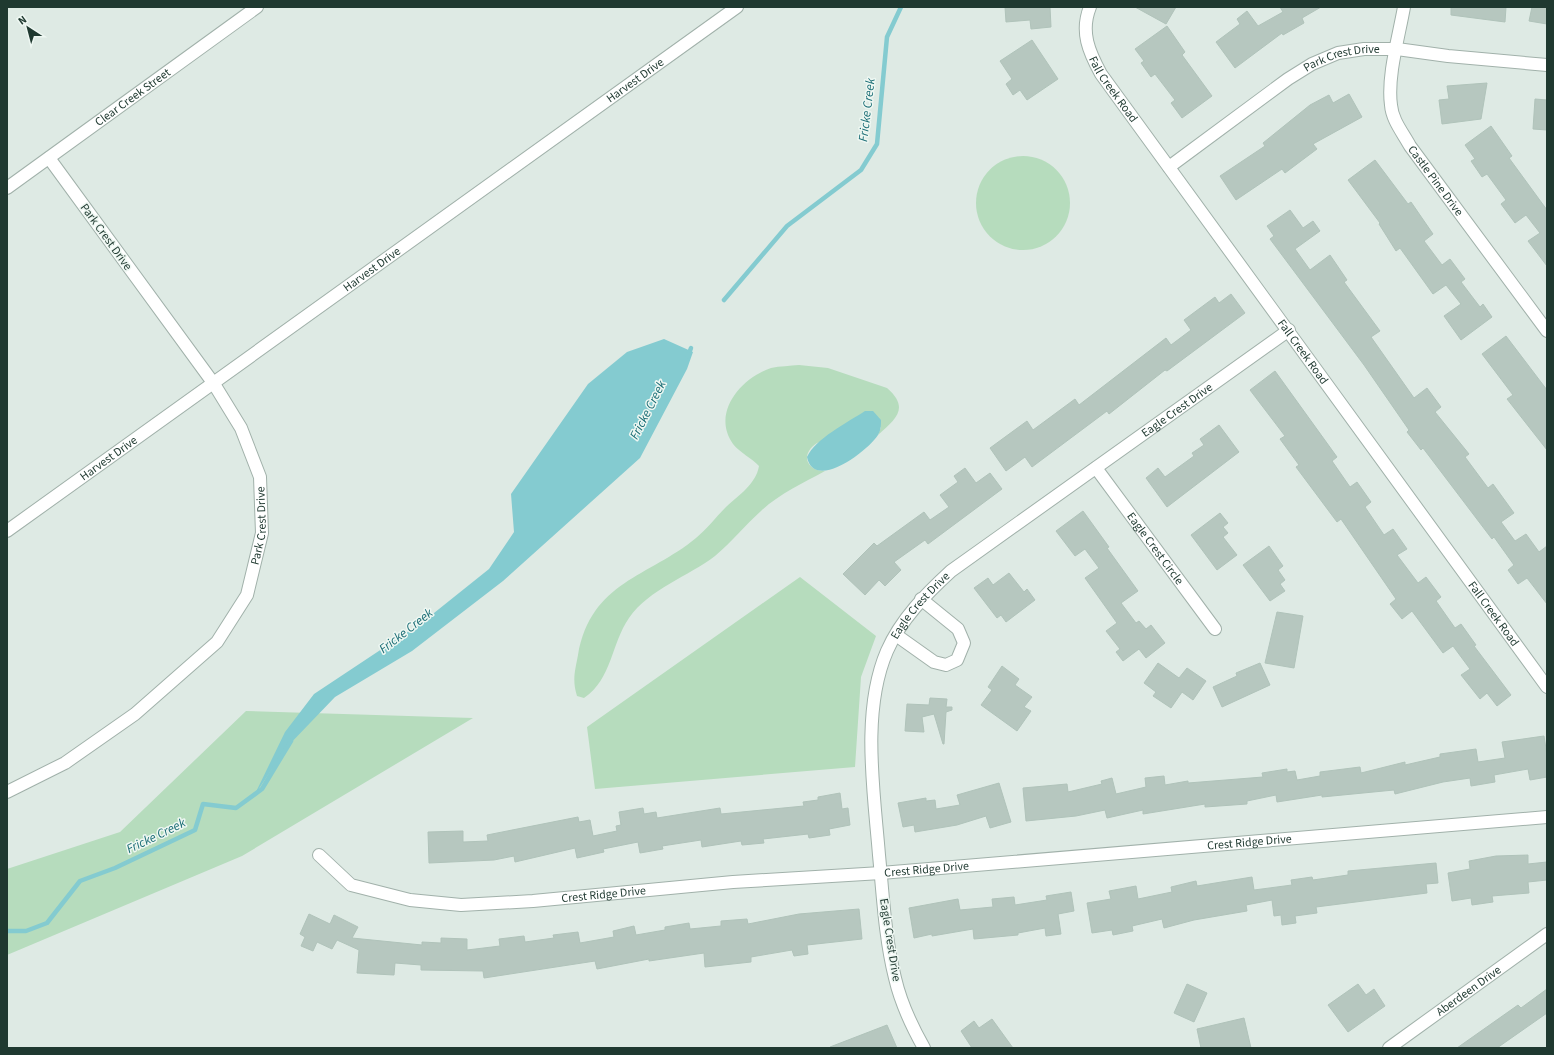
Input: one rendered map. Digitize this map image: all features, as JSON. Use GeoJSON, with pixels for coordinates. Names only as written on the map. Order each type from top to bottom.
{"type":"FeatureCollection","features":[{"type":"Feature","properties":{"kind":"street","name":"Clear Creek Street"},"geometry":{"type":"LineString","coordinates":[[7,188],[257,7]]}},
{"type":"Feature","properties":{"kind":"street","name":"Harvest Drive"},"geometry":{"type":"LineString","coordinates":[[7,531],[214,384],[737,7]]}},
{"type":"Feature","properties":{"kind":"street","name":"Fall Creek Road"},"geometry":{"type":"LineString","coordinates":[[1090,7],[1086,17],[1085,34],[1091,54],[1101,74],[1289,330],[1547,687]]}},
{"type":"Feature","properties":{"kind":"street","name":"Castle Pine Drive"},"geometry":{"type":"LineString","coordinates":[[1404,7],[1391,80],[1391,105],[1397,124],[1410,146],[1547,331]]}},
{"type":"Feature","properties":{"kind":"street","name":"Park Crest Drive"},"geometry":{"type":"LineString","coordinates":[[1169,167],[1288,79],[1312,64],[1338,53],[1364,49],[1397,49],[1448,56],[1547,65]]}},
{"type":"Feature","properties":{"kind":"street","name":"Park Crest Drive"},"geometry":{"type":"LineString","coordinates":[[7,792],[65,763],[136,714],[217,642],[247,595],[262,533],[260,477],[241,428],[214,384],[49,158]]}},
{"type":"Feature","properties":{"kind":"street","name":"Eagle Crest Drive"},"geometry":{"type":"LineString","coordinates":[[924,1048],[906,1016],[895,978],[886,925],[881,873],[873,781],[872,734],[875,693],[887,652],[896,635],[921,599],[951,571],[1289,330]]}},
{"type":"Feature","properties":{"kind":"street","name":"Eagle Crest Circle"},"geometry":{"type":"LineString","coordinates":[[1096,468],[1215,629]]}},
{"type":"Feature","properties":{"kind":"street"},"geometry":{"type":"LineString","coordinates":[[896,635],[934,662],[946,665],[957,660],[964,643],[958,629],[921,599]]}},
{"type":"Feature","properties":{"kind":"street","name":"Crest Ridge Drive"},"geometry":{"type":"LineString","coordinates":[[319,855],[351,885],[410,900],[461,905],[533,901],[733,882],[881,873],[1547,817]]}},
{"type":"Feature","properties":{"kind":"street","name":"Aberdeen Drive"},"geometry":{"type":"LineString","coordinates":[[1389,1048],[1547,934]]}},
{"type":"Feature","properties":{"kind":"green space"},"geometry":{"type":"Polygon","coordinates":[[[1023,156],[1041,160],[1056,170],[1066,185],[1070,203],[1066,221],[1056,236],[1041,246],[1023,250],[1005,246],[990,236],[980,221],[976,203],[980,185],[990,170],[1005,160],[1023,156]]]}},
{"type":"Feature","properties":{"kind":"green space"},"geometry":{"type":"Polygon","coordinates":[[[799,365],[828,368],[887,388],[898,402],[898,413],[890,424],[878,435],[881,427],[819,442],[812,447],[808,452],[807,457],[810,465],[813,468],[825,471],[776,499],[755,516],[715,556],[658,591],[637,608],[623,628],[606,671],[600,681],[584,698],[577,696],[574,680],[578,655],[585,630],[595,611],[624,583],[678,551],[696,538],[751,484],[759,466],[733,444],[727,432],[725,420],[727,409],[732,398],[740,388],[760,373],[771,368],[799,365]]]}},
{"type":"Feature","properties":{"kind":"green space"},"geometry":{"type":"Polygon","coordinates":[[[800,577],[876,636],[861,677],[855,767],[595,789],[587,727],[800,577]]]}},
{"type":"Feature","properties":{"kind":"green space"},"geometry":{"type":"Polygon","coordinates":[[[246,711],[473,718],[242,856],[7,955],[7,869],[120,832],[246,711]]]}},
{"type":"Feature","properties":{"kind":"water"},"geometry":{"type":"Polygon","coordinates":[[[664,339],[693,352],[687,369],[640,458],[503,581],[412,651],[335,697],[286,748],[254,796],[285,732],[314,694],[424,621],[489,569],[514,532],[511,494],[588,384],[627,352],[664,339]]]}},
{"type":"Feature","properties":{"kind":"water"},"geometry":{"type":"Polygon","coordinates":[[[865,411],[873,411],[881,420],[880,431],[872,442],[853,458],[830,470],[820,471],[812,467],[807,457],[811,450],[824,437],[865,411]]]}},
{"type":"Feature","properties":{"kind":"building"},"geometry":{"type":"Polygon","coordinates":[[[1005,7],[1050,7],[1051,27],[1031,29],[1030,20],[1006,22],[1005,7]]]}},
{"type":"Feature","properties":{"kind":"building"},"geometry":{"type":"Polygon","coordinates":[[[1135,7],[1176,7],[1166,24],[1135,7]]]}},
{"type":"Feature","properties":{"kind":"building"},"geometry":{"type":"Polygon","coordinates":[[[1280,7],[1321,7],[1302,18],[1304,23],[1283,35],[1282,33],[1235,68],[1216,42],[1240,24],[1237,19],[1247,11],[1258,26],[1283,12],[1280,7]]]}},
{"type":"Feature","properties":{"kind":"building"},"geometry":{"type":"Polygon","coordinates":[[[1451,7],[1506,7],[1505,22],[1451,15],[1451,7]]]}},
{"type":"Feature","properties":{"kind":"building"},"geometry":{"type":"Polygon","coordinates":[[[1532,7],[1547,7],[1547,24],[1529,21],[1532,7]]]}},
{"type":"Feature","properties":{"kind":"building"},"geometry":{"type":"Polygon","coordinates":[[[1167,26],[1185,52],[1182,55],[1212,96],[1182,118],[1171,103],[1175,100],[1155,74],[1151,77],[1141,63],[1144,61],[1135,49],[1167,26]]]}},
{"type":"Feature","properties":{"kind":"building"},"geometry":{"type":"Polygon","coordinates":[[[1032,40],[1058,79],[1027,100],[1020,90],[1013,95],[1006,84],[1012,79],[1000,61],[1032,40]]]}},
{"type":"Feature","properties":{"kind":"building"},"geometry":{"type":"Polygon","coordinates":[[[1487,83],[1481,119],[1442,124],[1439,100],[1449,99],[1447,86],[1487,83]]]}},
{"type":"Feature","properties":{"kind":"building"},"geometry":{"type":"Polygon","coordinates":[[[1349,94],[1362,117],[1313,144],[1317,149],[1285,173],[1282,169],[1236,200],[1220,176],[1265,146],[1263,143],[1310,105],[1329,95],[1333,103],[1349,94]]]}},
{"type":"Feature","properties":{"kind":"building"},"geometry":{"type":"Polygon","coordinates":[[[1535,99],[1547,100],[1547,130],[1533,129],[1535,99]]]}},
{"type":"Feature","properties":{"kind":"building"},"geometry":{"type":"Polygon","coordinates":[[[1491,126],[1512,156],[1509,158],[1547,210],[1547,266],[1528,241],[1540,233],[1526,215],[1515,223],[1501,204],[1506,200],[1487,174],[1482,177],[1471,161],[1475,159],[1465,145],[1491,126]]]}},
{"type":"Feature","properties":{"kind":"building"},"geometry":{"type":"Polygon","coordinates":[[[1375,160],[1408,204],[1411,202],[1433,234],[1424,241],[1442,265],[1450,259],[1465,279],[1461,282],[1480,307],[1483,304],[1492,317],[1461,340],[1444,316],[1461,304],[1446,285],[1433,294],[1400,248],[1396,251],[1379,224],[1380,223],[1348,180],[1375,160]]]}},
{"type":"Feature","properties":{"kind":"building"},"geometry":{"type":"Polygon","coordinates":[[[1290,210],[1303,228],[1313,221],[1320,231],[1295,249],[1310,270],[1330,255],[1347,280],[1344,282],[1380,331],[1371,337],[1414,398],[1427,388],[1441,407],[1435,412],[1469,454],[1465,457],[1488,488],[1493,484],[1514,513],[1501,522],[1515,541],[1526,534],[1539,552],[1547,546],[1547,604],[1527,578],[1518,584],[1508,570],[1514,565],[1494,537],[1492,539],[1423,448],[1421,450],[1407,432],[1409,430],[1364,365],[1270,239],[1274,236],[1267,226],[1290,210]]]}},
{"type":"Feature","properties":{"kind":"building"},"geometry":{"type":"Polygon","coordinates":[[[1231,294],[1245,313],[1167,371],[1165,370],[1109,414],[1107,411],[1032,467],[1025,457],[1006,471],[990,448],[1027,421],[1033,430],[1075,399],[1079,405],[1166,338],[1171,345],[1191,330],[1184,320],[1215,297],[1219,303],[1231,294]]]}},
{"type":"Feature","properties":{"kind":"building"},"geometry":{"type":"Polygon","coordinates":[[[1506,336],[1547,390],[1547,450],[1507,399],[1513,395],[1482,354],[1506,336]]]}},
{"type":"Feature","properties":{"kind":"building"},"geometry":{"type":"Polygon","coordinates":[[[1275,371],[1337,457],[1332,461],[1350,487],[1357,482],[1371,502],[1365,507],[1384,535],[1393,529],[1407,549],[1397,555],[1418,583],[1426,577],[1441,597],[1436,601],[1455,628],[1461,624],[1476,645],[1474,646],[1511,695],[1497,706],[1487,693],[1480,699],[1461,675],[1470,669],[1453,646],[1443,653],[1412,611],[1402,619],[1390,604],[1396,599],[1341,519],[1337,522],[1296,467],[1299,465],[1280,439],[1285,436],[1250,390],[1275,371]]]}},
{"type":"Feature","properties":{"kind":"building"},"geometry":{"type":"Polygon","coordinates":[[[1219,425],[1239,452],[1167,507],[1146,478],[1158,468],[1165,477],[1194,456],[1192,453],[1204,445],[1200,439],[1219,425]]]}},
{"type":"Feature","properties":{"kind":"building"},"geometry":{"type":"Polygon","coordinates":[[[965,468],[976,483],[990,473],[1002,489],[928,544],[925,540],[894,562],[901,570],[885,586],[879,580],[865,595],[843,574],[874,543],[877,546],[924,512],[930,520],[949,507],[940,495],[958,482],[954,476],[965,468]]]}},
{"type":"Feature","properties":{"kind":"building"},"geometry":{"type":"Polygon","coordinates":[[[1083,511],[1138,591],[1121,603],[1136,623],[1139,621],[1146,629],[1151,625],[1165,643],[1146,658],[1139,649],[1123,661],[1116,652],[1120,649],[1106,631],[1117,623],[1085,578],[1099,568],[1085,549],[1075,556],[1056,531],[1083,511]]]}},
{"type":"Feature","properties":{"kind":"building"},"geometry":{"type":"Polygon","coordinates":[[[1220,513],[1228,523],[1223,527],[1228,533],[1223,537],[1237,555],[1217,570],[1191,535],[1220,513]]]}},
{"type":"Feature","properties":{"kind":"building"},"geometry":{"type":"Polygon","coordinates":[[[1269,546],[1283,566],[1278,570],[1285,580],[1280,584],[1285,591],[1270,601],[1243,565],[1269,546]]]}},
{"type":"Feature","properties":{"kind":"building"},"geometry":{"type":"Polygon","coordinates":[[[1009,573],[1024,592],[1027,589],[1035,600],[1006,622],[1001,615],[997,618],[974,588],[988,578],[993,585],[1009,573]]]}},
{"type":"Feature","properties":{"kind":"building"},"geometry":{"type":"Polygon","coordinates":[[[1277,612],[1303,616],[1294,668],[1265,663],[1277,612]]]}},
{"type":"Feature","properties":{"kind":"building"},"geometry":{"type":"Polygon","coordinates":[[[1158,663],[1179,678],[1187,668],[1206,681],[1193,700],[1182,692],[1171,708],[1153,696],[1156,692],[1144,683],[1158,663]]]}},
{"type":"Feature","properties":{"kind":"building"},"geometry":{"type":"Polygon","coordinates":[[[1260,663],[1270,685],[1222,707],[1213,687],[1237,676],[1236,673],[1260,663]]]}},
{"type":"Feature","properties":{"kind":"building"},"geometry":{"type":"Polygon","coordinates":[[[1002,666],[1019,679],[1015,685],[1032,697],[1024,707],[1031,711],[1017,731],[981,705],[992,690],[988,687],[1002,666]]]}},
{"type":"Feature","properties":{"kind":"building"},"geometry":{"type":"Polygon","coordinates":[[[930,698],[947,699],[946,707],[952,707],[952,710],[946,712],[944,744],[934,714],[922,717],[924,732],[905,731],[907,704],[929,705],[930,698]]]}},
{"type":"Feature","properties":{"kind":"building"},"geometry":{"type":"Polygon","coordinates":[[[1544,736],[1547,755],[1547,777],[1530,780],[1528,769],[1494,775],[1495,782],[1471,786],[1470,778],[1443,782],[1395,794],[1394,790],[1322,797],[1322,795],[1277,802],[1276,795],[1247,801],[1247,804],[1205,807],[1205,804],[1143,814],[1143,810],[1107,818],[1105,810],[1076,816],[1026,821],[1023,788],[1067,784],[1068,792],[1102,784],[1101,781],[1112,778],[1116,794],[1146,787],[1145,778],[1164,776],[1165,785],[1188,781],[1188,783],[1263,777],[1262,773],[1287,769],[1287,772],[1295,771],[1297,780],[1320,776],[1320,772],[1360,767],[1361,773],[1405,762],[1405,765],[1440,757],[1440,754],[1476,749],[1478,762],[1505,758],[1502,742],[1544,736]]]}},
{"type":"Feature","properties":{"kind":"building"},"geometry":{"type":"Polygon","coordinates":[[[999,783],[1011,822],[990,828],[986,816],[957,825],[915,832],[914,825],[903,827],[898,803],[926,798],[926,801],[935,800],[936,809],[960,805],[957,795],[999,783]]]}},
{"type":"Feature","properties":{"kind":"building"},"geometry":{"type":"Polygon","coordinates":[[[840,793],[842,809],[848,808],[850,825],[829,829],[830,835],[809,838],[808,834],[763,839],[764,843],[742,845],[741,841],[702,847],[701,840],[662,846],[663,849],[640,853],[638,842],[603,849],[604,852],[577,858],[575,848],[515,862],[514,856],[494,860],[429,863],[428,832],[463,831],[463,842],[488,841],[487,835],[578,817],[579,822],[590,820],[593,836],[617,831],[616,826],[621,825],[619,812],[643,808],[644,814],[656,812],[657,818],[720,808],[721,814],[804,806],[803,802],[818,800],[818,797],[840,793]]]}},
{"type":"Feature","properties":{"kind":"building"},"geometry":{"type":"Polygon","coordinates":[[[1528,855],[1528,864],[1547,862],[1547,880],[1528,882],[1529,893],[1492,896],[1493,902],[1472,905],[1471,898],[1452,901],[1448,873],[1470,869],[1469,861],[1496,856],[1528,855]]]}},
{"type":"Feature","properties":{"kind":"building"},"geometry":{"type":"Polygon","coordinates":[[[1436,863],[1438,883],[1426,884],[1427,893],[1316,907],[1317,913],[1295,916],[1296,923],[1282,925],[1281,915],[1274,916],[1272,900],[1246,905],[1247,911],[1194,920],[1164,928],[1162,919],[1132,926],[1133,931],[1113,935],[1112,930],[1092,933],[1087,903],[1111,899],[1109,891],[1136,886],[1138,899],[1172,892],[1171,887],[1196,881],[1197,886],[1252,877],[1254,890],[1292,885],[1291,880],[1312,877],[1313,880],[1348,875],[1348,871],[1436,863]]]}},
{"type":"Feature","properties":{"kind":"building"},"geometry":{"type":"Polygon","coordinates":[[[1071,892],[1074,911],[1058,914],[1061,934],[1046,936],[1045,928],[1018,933],[1018,935],[974,939],[973,929],[932,936],[932,934],[914,938],[909,908],[958,899],[960,910],[993,907],[992,899],[1014,897],[1015,905],[1047,900],[1046,896],[1071,892]]]}},
{"type":"Feature","properties":{"kind":"building"},"geometry":{"type":"Polygon","coordinates":[[[859,909],[862,939],[807,945],[808,954],[794,956],[792,950],[751,957],[751,962],[705,967],[704,953],[649,961],[649,959],[597,969],[595,961],[484,978],[483,971],[421,970],[421,965],[395,963],[394,975],[357,973],[359,950],[337,940],[332,949],[317,942],[313,951],[301,946],[305,937],[300,934],[309,914],[330,924],[334,915],[358,927],[352,938],[422,945],[422,942],[441,943],[441,938],[467,939],[467,950],[500,946],[499,939],[524,936],[525,942],[554,938],[553,935],[578,932],[580,943],[614,937],[613,931],[634,926],[636,935],[665,930],[665,927],[689,923],[690,929],[721,926],[721,921],[747,919],[748,924],[799,914],[859,909]]]}},
{"type":"Feature","properties":{"kind":"building"},"geometry":{"type":"Polygon","coordinates":[[[1187,984],[1207,993],[1194,1022],[1174,1013],[1187,984]]]}},
{"type":"Feature","properties":{"kind":"building"},"geometry":{"type":"Polygon","coordinates":[[[1358,984],[1366,995],[1374,989],[1385,1006],[1348,1032],[1328,1005],[1358,984]]]}},
{"type":"Feature","properties":{"kind":"building"},"geometry":{"type":"Polygon","coordinates":[[[1547,989],[1547,1013],[1497,1048],[1457,1048],[1518,1005],[1521,1008],[1547,989]]]}},
{"type":"Feature","properties":{"kind":"building"},"geometry":{"type":"Polygon","coordinates":[[[1244,1018],[1251,1048],[1201,1048],[1197,1029],[1244,1018]]]}},
{"type":"Feature","properties":{"kind":"building"},"geometry":{"type":"Polygon","coordinates":[[[992,1019],[1013,1048],[972,1048],[961,1031],[974,1021],[979,1028],[992,1019]]]}},
{"type":"Feature","properties":{"kind":"building"},"geometry":{"type":"Polygon","coordinates":[[[887,1025],[897,1048],[830,1048],[830,1047],[887,1025]]]}},
{"type":"Feature","properties":{"kind":"waterway","name":"Fricke Creek"},"geometry":{"type":"LineString","coordinates":[[724,300],[787,226],[861,170],[877,144],[887,37],[901,7]]}},
{"type":"Feature","properties":{"kind":"waterway","name":"Fricke Creek"},"geometry":{"type":"LineString","coordinates":[[688,356],[691,348]]}},
{"type":"Feature","properties":{"kind":"waterway","name":"Fricke Creek"},"geometry":{"type":"LineString","coordinates":[[7,931],[26,931],[47,923],[80,881],[115,868],[195,830],[203,804],[236,808],[262,789],[291,741]]}}]}
